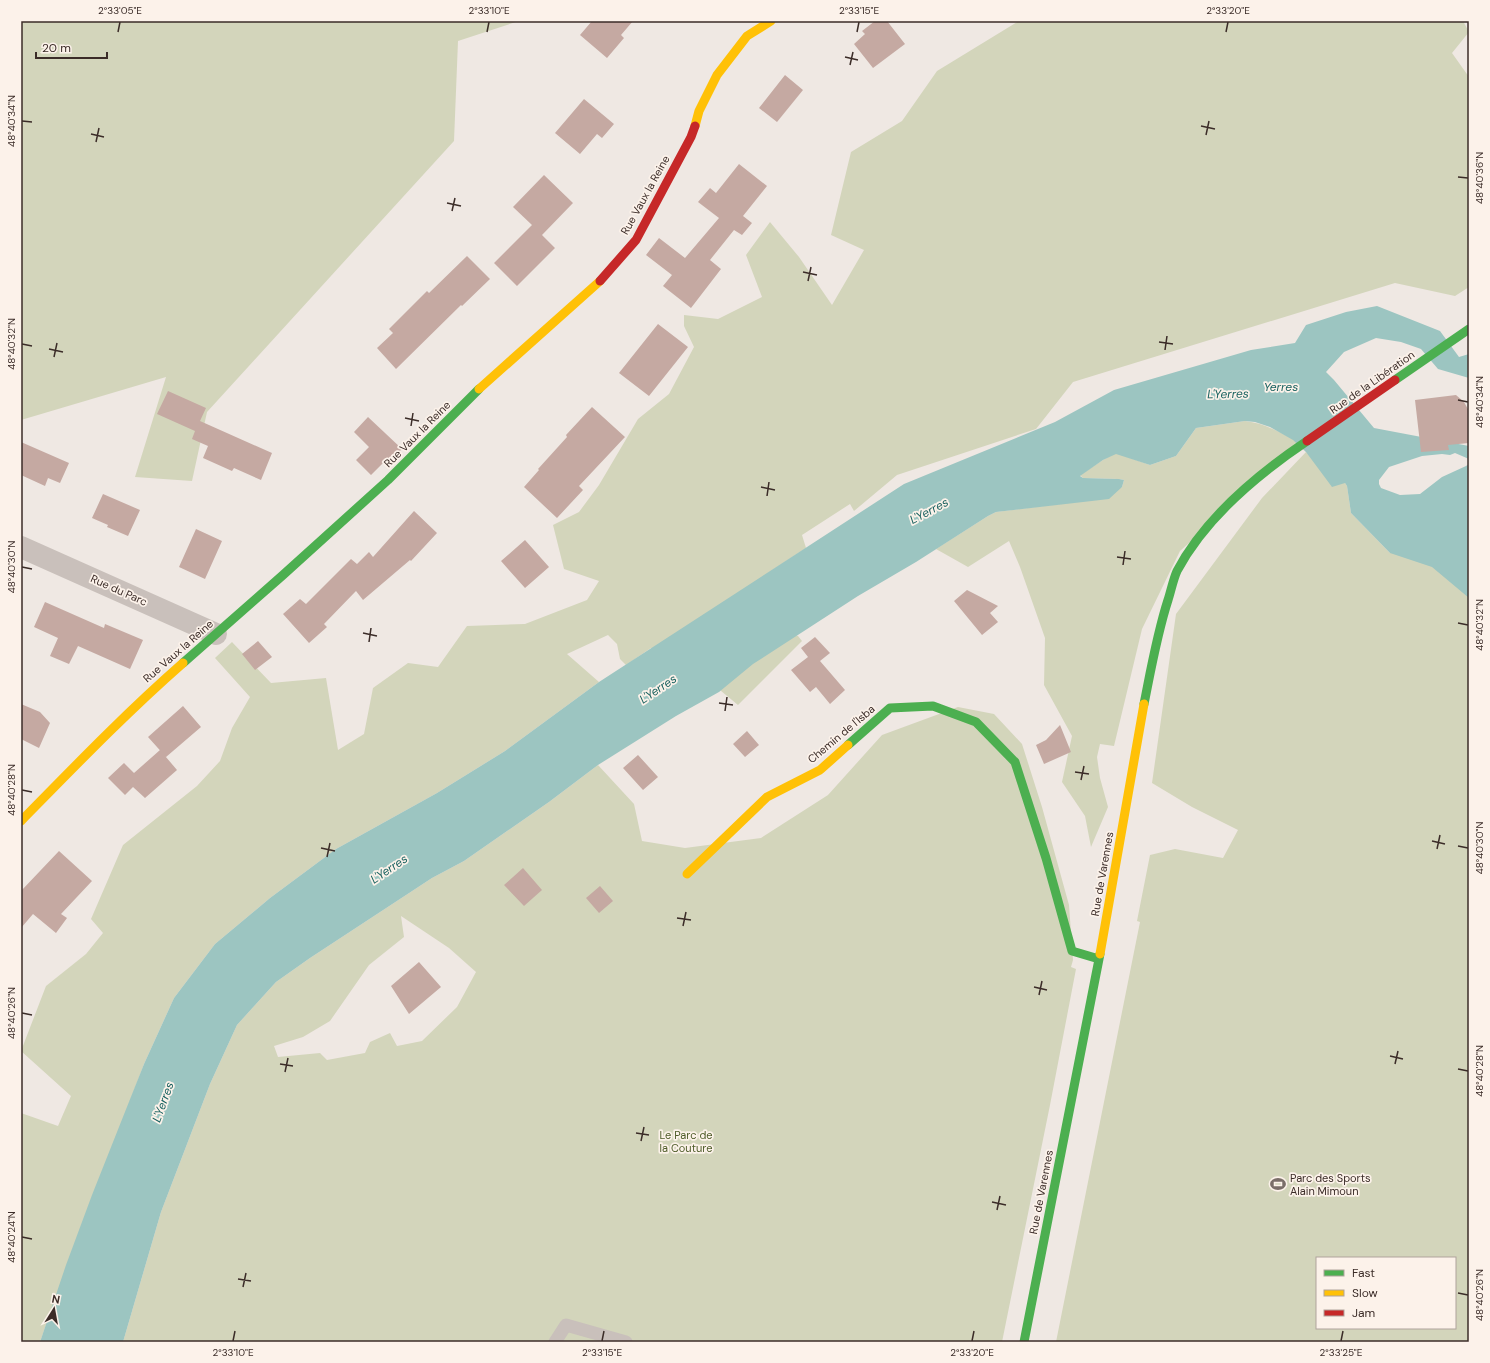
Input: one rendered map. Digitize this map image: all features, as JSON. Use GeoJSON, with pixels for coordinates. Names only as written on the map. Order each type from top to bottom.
{"type":"FeatureCollection","features":[{"type":"Feature","properties":{"kind":"street","name":"Rue Vaux la Reine"},"geometry":{"type":"LineString","coordinates":[[21,821],[146,695],[388,480],[490,378],[601,281],[636,240],[691,137],[699,111],[717,75],[747,36],[771,21]]}},
{"type":"Feature","properties":{"kind":"street","name":"Rue de la Libération"},"geometry":{"type":"LineString","coordinates":[[1288,454],[1469,329]]}},
{"type":"Feature","properties":{"kind":"street","name":"Rue de Varennes"},"geometry":{"type":"LineString","coordinates":[[1024,1342],[1099,959],[1140,725],[1158,636],[1177,572],[1203,532],[1239,494],[1288,454]]}},
{"type":"Feature","properties":{"kind":"street","name":"Rue du Parc"},"geometry":{"type":"LineString","coordinates":[[21,547],[216,634]]}},
{"type":"Feature","properties":{"kind":"street","name":"Chemin de l'Isba"},"geometry":{"type":"LineString","coordinates":[[687,874],[767,797],[820,770],[890,708],[933,706],[976,722],[1015,762],[1046,858],[1072,951],[1099,959]]}},
{"type":"Feature","properties":{"kind":"lane"},"geometry":{"type":"LineString","coordinates":[[555,1342],[566,1325],[626,1342]]}},
{"type":"Feature","properties":{"kind":"green space"},"geometry":{"type":"Polygon","coordinates":[[[21,21],[519,21],[458,41],[454,141],[207,412],[192,481],[135,477],[166,377],[21,420],[21,21]]]}},
{"type":"Feature","properties":{"kind":"green space"},"geometry":{"type":"Polygon","coordinates":[[[1019,21],[1463,21],[1469,32],[1452,53],[1469,77],[1469,287],[1455,296],[1395,283],[1073,382],[1036,429],[897,475],[854,511],[850,504],[802,535],[806,548],[768,573],[773,628],[798,636],[802,641],[738,705],[697,671],[651,648],[626,665],[620,659],[617,644],[608,635],[567,654],[599,682],[505,751],[437,793],[336,849],[270,898],[215,944],[174,998],[144,1064],[40,1342],[21,1342],[21,1113],[58,1126],[71,1096],[21,1051],[46,986],[86,954],[103,933],[91,919],[123,845],[197,786],[220,761],[232,728],[250,697],[215,658],[232,642],[271,683],[326,678],[338,750],[364,734],[373,688],[408,663],[438,667],[467,626],[525,624],[587,600],[599,581],[564,569],[553,525],[579,512],[599,485],[638,419],[669,394],[694,347],[684,326],[684,315],[718,319],[762,297],[746,255],[770,222],[799,257],[832,305],[864,250],[831,235],[851,152],[902,121],[937,71],[1019,21]]]}},
{"type":"Feature","properties":{"kind":"green space"},"geometry":{"type":"Polygon","coordinates":[[[1245,421],[1264,425],[1293,439],[1311,435],[1180,551],[1142,629],[1114,746],[1100,744],[1097,757],[1100,778],[1108,807],[1091,847],[1085,816],[1062,782],[1072,736],[1044,685],[1045,638],[1020,567],[1009,541],[968,567],[936,549],[996,512],[1091,500],[1122,487],[1124,480],[1083,478],[1080,475],[1116,453],[1150,465],[1176,456],[1196,428],[1245,421]]]}},
{"type":"Feature","properties":{"kind":"green space"},"geometry":{"type":"Polygon","coordinates":[[[1306,452],[1345,483],[1347,486],[1351,513],[1390,553],[1469,545],[1469,1342],[1056,1342],[1140,922],[1137,921],[1150,855],[1175,849],[1223,858],[1238,830],[1192,807],[1152,783],[1176,614],[1262,498],[1306,452]]]}},
{"type":"Feature","properties":{"kind":"green space","name":"Le Parc de la Couture"},"geometry":{"type":"Polygon","coordinates":[[[958,707],[994,714],[1022,744],[1042,807],[1069,905],[1073,960],[1071,967],[1076,969],[1002,1342],[123,1342],[161,1212],[210,1084],[237,1025],[276,982],[432,878],[464,861],[549,802],[598,765],[634,804],[642,841],[685,848],[761,838],[828,795],[882,735],[958,707]],[[401,916],[404,937],[369,965],[330,1021],[303,1037],[274,1046],[278,1057],[320,1053],[327,1060],[365,1053],[370,1042],[390,1033],[397,1046],[422,1041],[457,1007],[476,972],[449,948],[401,916]]]}},
{"type":"Feature","properties":{"kind":"water","name":"Yerres"},"geometry":{"type":"Polygon","coordinates":[[[1377,306],[1440,331],[1459,357],[1469,354],[1469,378],[1438,369],[1421,349],[1401,342],[1376,338],[1344,352],[1326,372],[1374,428],[1469,446],[1469,459],[1455,453],[1450,455],[1442,454],[1422,456],[1389,467],[1379,480],[1379,484],[1381,488],[1400,495],[1420,494],[1442,477],[1469,464],[1469,598],[1432,567],[1390,553],[1351,513],[1347,486],[1345,483],[1332,487],[1306,452],[1293,440],[1270,427],[1255,422],[1245,421],[1196,428],[1176,456],[1150,465],[1116,454],[1103,460],[1080,476],[1083,478],[1124,480],[1122,487],[1109,499],[996,512],[988,516],[916,562],[858,596],[753,664],[719,692],[676,716],[598,765],[549,802],[464,861],[432,878],[276,982],[237,1025],[210,1084],[161,1212],[123,1342],[40,1342],[92,1195],[144,1064],[174,998],[215,944],[270,898],[336,849],[437,793],[505,751],[599,682],[904,484],[1055,422],[1114,390],[1251,350],[1295,343],[1306,325],[1346,312],[1377,306]]]}},
{"type":"Feature","properties":{"kind":"building"},"geometry":{"type":"Polygon","coordinates":[[[592,21],[633,21],[621,35],[624,38],[607,58],[580,35],[592,21]]]}},
{"type":"Feature","properties":{"kind":"building"},"geometry":{"type":"Polygon","coordinates":[[[875,21],[887,21],[905,44],[873,68],[854,44],[865,34],[862,31],[875,21]]]}},
{"type":"Feature","properties":{"kind":"building"},"geometry":{"type":"Polygon","coordinates":[[[785,75],[803,90],[777,122],[759,108],[785,75]]]}},
{"type":"Feature","properties":{"kind":"building"},"geometry":{"type":"Polygon","coordinates":[[[584,99],[614,124],[602,138],[597,134],[580,154],[555,133],[584,99]]]}},
{"type":"Feature","properties":{"kind":"building"},"geometry":{"type":"Polygon","coordinates":[[[739,164],[767,186],[743,216],[752,223],[742,235],[734,230],[710,260],[721,269],[691,308],[663,286],[672,275],[646,255],[659,238],[685,258],[719,218],[698,202],[710,188],[716,193],[739,164]]]}},
{"type":"Feature","properties":{"kind":"building"},"geometry":{"type":"Polygon","coordinates":[[[544,175],[573,203],[542,235],[555,248],[517,286],[494,263],[532,225],[513,207],[544,175]]]}},
{"type":"Feature","properties":{"kind":"building"},"geometry":{"type":"Polygon","coordinates":[[[467,256],[490,279],[462,306],[461,305],[396,369],[377,348],[393,333],[389,329],[427,291],[429,293],[467,256]]]}},
{"type":"Feature","properties":{"kind":"building"},"geometry":{"type":"Polygon","coordinates":[[[658,324],[688,347],[649,396],[619,373],[658,324]]]}},
{"type":"Feature","properties":{"kind":"building"},"geometry":{"type":"Polygon","coordinates":[[[168,391],[206,408],[200,421],[272,453],[261,480],[234,468],[232,471],[203,458],[208,446],[192,439],[195,431],[157,414],[168,391]]]}},
{"type":"Feature","properties":{"kind":"building"},"geometry":{"type":"Polygon","coordinates":[[[1456,395],[1464,402],[1469,411],[1469,443],[1448,445],[1449,450],[1421,452],[1415,400],[1456,395]]]}},
{"type":"Feature","properties":{"kind":"building"},"geometry":{"type":"Polygon","coordinates":[[[592,407],[625,437],[579,486],[583,490],[557,518],[524,487],[567,437],[566,435],[592,407]]]}},
{"type":"Feature","properties":{"kind":"building"},"geometry":{"type":"Polygon","coordinates":[[[368,417],[402,449],[386,464],[384,462],[371,475],[356,460],[369,447],[354,432],[368,417]]]}},
{"type":"Feature","properties":{"kind":"building"},"geometry":{"type":"Polygon","coordinates":[[[21,442],[69,463],[60,483],[48,478],[45,486],[21,475],[21,442]]]}},
{"type":"Feature","properties":{"kind":"building"},"geometry":{"type":"Polygon","coordinates":[[[103,494],[140,510],[128,536],[107,527],[108,525],[92,518],[103,494]]]}},
{"type":"Feature","properties":{"kind":"building"},"geometry":{"type":"Polygon","coordinates":[[[414,511],[437,533],[411,561],[410,560],[363,600],[356,591],[324,624],[327,627],[309,643],[283,614],[300,599],[306,604],[351,559],[357,564],[369,552],[373,557],[414,511]]]}},
{"type":"Feature","properties":{"kind":"building"},"geometry":{"type":"Polygon","coordinates":[[[196,529],[222,541],[205,579],[179,567],[196,529]]]}},
{"type":"Feature","properties":{"kind":"building"},"geometry":{"type":"Polygon","coordinates":[[[525,540],[549,567],[525,588],[501,561],[525,540]]]}},
{"type":"Feature","properties":{"kind":"building"},"geometry":{"type":"Polygon","coordinates":[[[967,590],[998,606],[990,613],[998,622],[982,635],[954,601],[967,590]]]}},
{"type":"Feature","properties":{"kind":"building"},"geometry":{"type":"Polygon","coordinates":[[[45,602],[104,628],[105,624],[143,640],[130,669],[78,646],[69,664],[50,656],[58,638],[34,627],[45,602]]]}},
{"type":"Feature","properties":{"kind":"building"},"geometry":{"type":"Polygon","coordinates":[[[815,637],[830,653],[820,661],[845,690],[830,704],[816,687],[810,692],[791,670],[808,657],[801,648],[815,637]]]}},
{"type":"Feature","properties":{"kind":"building"},"geometry":{"type":"Polygon","coordinates":[[[258,641],[272,657],[255,670],[242,654],[258,641]]]}},
{"type":"Feature","properties":{"kind":"building"},"geometry":{"type":"Polygon","coordinates":[[[21,704],[40,712],[50,723],[39,748],[21,739],[21,704]]]}},
{"type":"Feature","properties":{"kind":"building"},"geometry":{"type":"Polygon","coordinates":[[[183,706],[201,727],[166,757],[148,737],[183,706]]]}},
{"type":"Feature","properties":{"kind":"building"},"geometry":{"type":"Polygon","coordinates":[[[1060,725],[1071,752],[1044,764],[1036,745],[1046,740],[1060,725]]]}},
{"type":"Feature","properties":{"kind":"building"},"geometry":{"type":"Polygon","coordinates":[[[747,731],[759,745],[745,757],[733,744],[747,731]]]}},
{"type":"Feature","properties":{"kind":"building"},"geometry":{"type":"Polygon","coordinates":[[[160,750],[177,770],[145,798],[133,787],[125,795],[108,778],[124,763],[134,773],[160,750]]]}},
{"type":"Feature","properties":{"kind":"building"},"geometry":{"type":"Polygon","coordinates":[[[638,755],[658,777],[643,790],[623,768],[638,755]]]}},
{"type":"Feature","properties":{"kind":"building"},"geometry":{"type":"Polygon","coordinates":[[[59,851],[92,881],[61,914],[67,918],[56,933],[33,914],[21,928],[21,891],[59,851]]]}},
{"type":"Feature","properties":{"kind":"building"},"geometry":{"type":"Polygon","coordinates":[[[523,868],[542,890],[524,906],[504,885],[523,868]]]}},
{"type":"Feature","properties":{"kind":"building"},"geometry":{"type":"Polygon","coordinates":[[[600,886],[613,901],[599,913],[586,898],[600,886]]]}},
{"type":"Feature","properties":{"kind":"building"},"geometry":{"type":"Polygon","coordinates":[[[419,962],[441,987],[409,1014],[391,986],[419,962]]]}},
{"type":"Feature","properties":{"kind":"traffic: fast"},"geometry":{"type":"LineString","coordinates":[[1395,380],[1469,329]]}},
{"type":"Feature","properties":{"kind":"traffic: fast"},"geometry":{"type":"LineString","coordinates":[[183,663],[388,480],[479,389]]}},
{"type":"Feature","properties":{"kind":"traffic: fast"},"geometry":{"type":"LineString","coordinates":[[1144,704],[1154,652],[1177,571],[1202,533],[1234,498],[1270,468],[1307,441]]}},
{"type":"Feature","properties":{"kind":"traffic: fast"},"geometry":{"type":"LineString","coordinates":[[848,745],[890,708],[933,706],[976,722],[1015,762],[1046,858],[1072,951],[1099,959]]}},
{"type":"Feature","properties":{"kind":"traffic: fast"},"geometry":{"type":"LineString","coordinates":[[1024,1342],[1100,954]]}},
{"type":"Feature","properties":{"kind":"traffic: slow"},"geometry":{"type":"LineString","coordinates":[[695,126],[699,111],[717,75],[747,36],[771,21]]}},
{"type":"Feature","properties":{"kind":"traffic: slow"},"geometry":{"type":"LineString","coordinates":[[479,389],[600,281]]}},
{"type":"Feature","properties":{"kind":"traffic: slow"},"geometry":{"type":"LineString","coordinates":[[21,821],[81,760],[183,663]]}},
{"type":"Feature","properties":{"kind":"traffic: slow"},"geometry":{"type":"LineString","coordinates":[[1100,954],[1144,704]]}},
{"type":"Feature","properties":{"kind":"traffic: slow"},"geometry":{"type":"LineString","coordinates":[[687,874],[767,797],[820,770],[848,745]]}},
{"type":"Feature","properties":{"kind":"traffic: jam"},"geometry":{"type":"LineString","coordinates":[[600,281],[636,240],[691,137],[695,126]]}},
{"type":"Feature","properties":{"kind":"traffic: jam"},"geometry":{"type":"LineString","coordinates":[[1307,441],[1395,380]]}},
{"type":"Feature","properties":{"kind":"place","name":"Parc des Sports Alain Mimoun"},"geometry":{"type":"Point","coordinates":[1278,1184]}},
{"type":"Feature","properties":{"kind":"water label","name":"L'Yerres"},"geometry":{"type":"Point","coordinates":[1228,394]}},
{"type":"Feature","properties":{"kind":"water label","name":"L'Yerres"},"geometry":{"type":"Point","coordinates":[929,511]}},
{"type":"Feature","properties":{"kind":"water label","name":"L'Yerres"},"geometry":{"type":"Point","coordinates":[658,689]}},
{"type":"Feature","properties":{"kind":"water label","name":"L'Yerres"},"geometry":{"type":"Point","coordinates":[389,869]}},
{"type":"Feature","properties":{"kind":"water label","name":"L'Yerres"},"geometry":{"type":"Point","coordinates":[163,1102]}}]}
